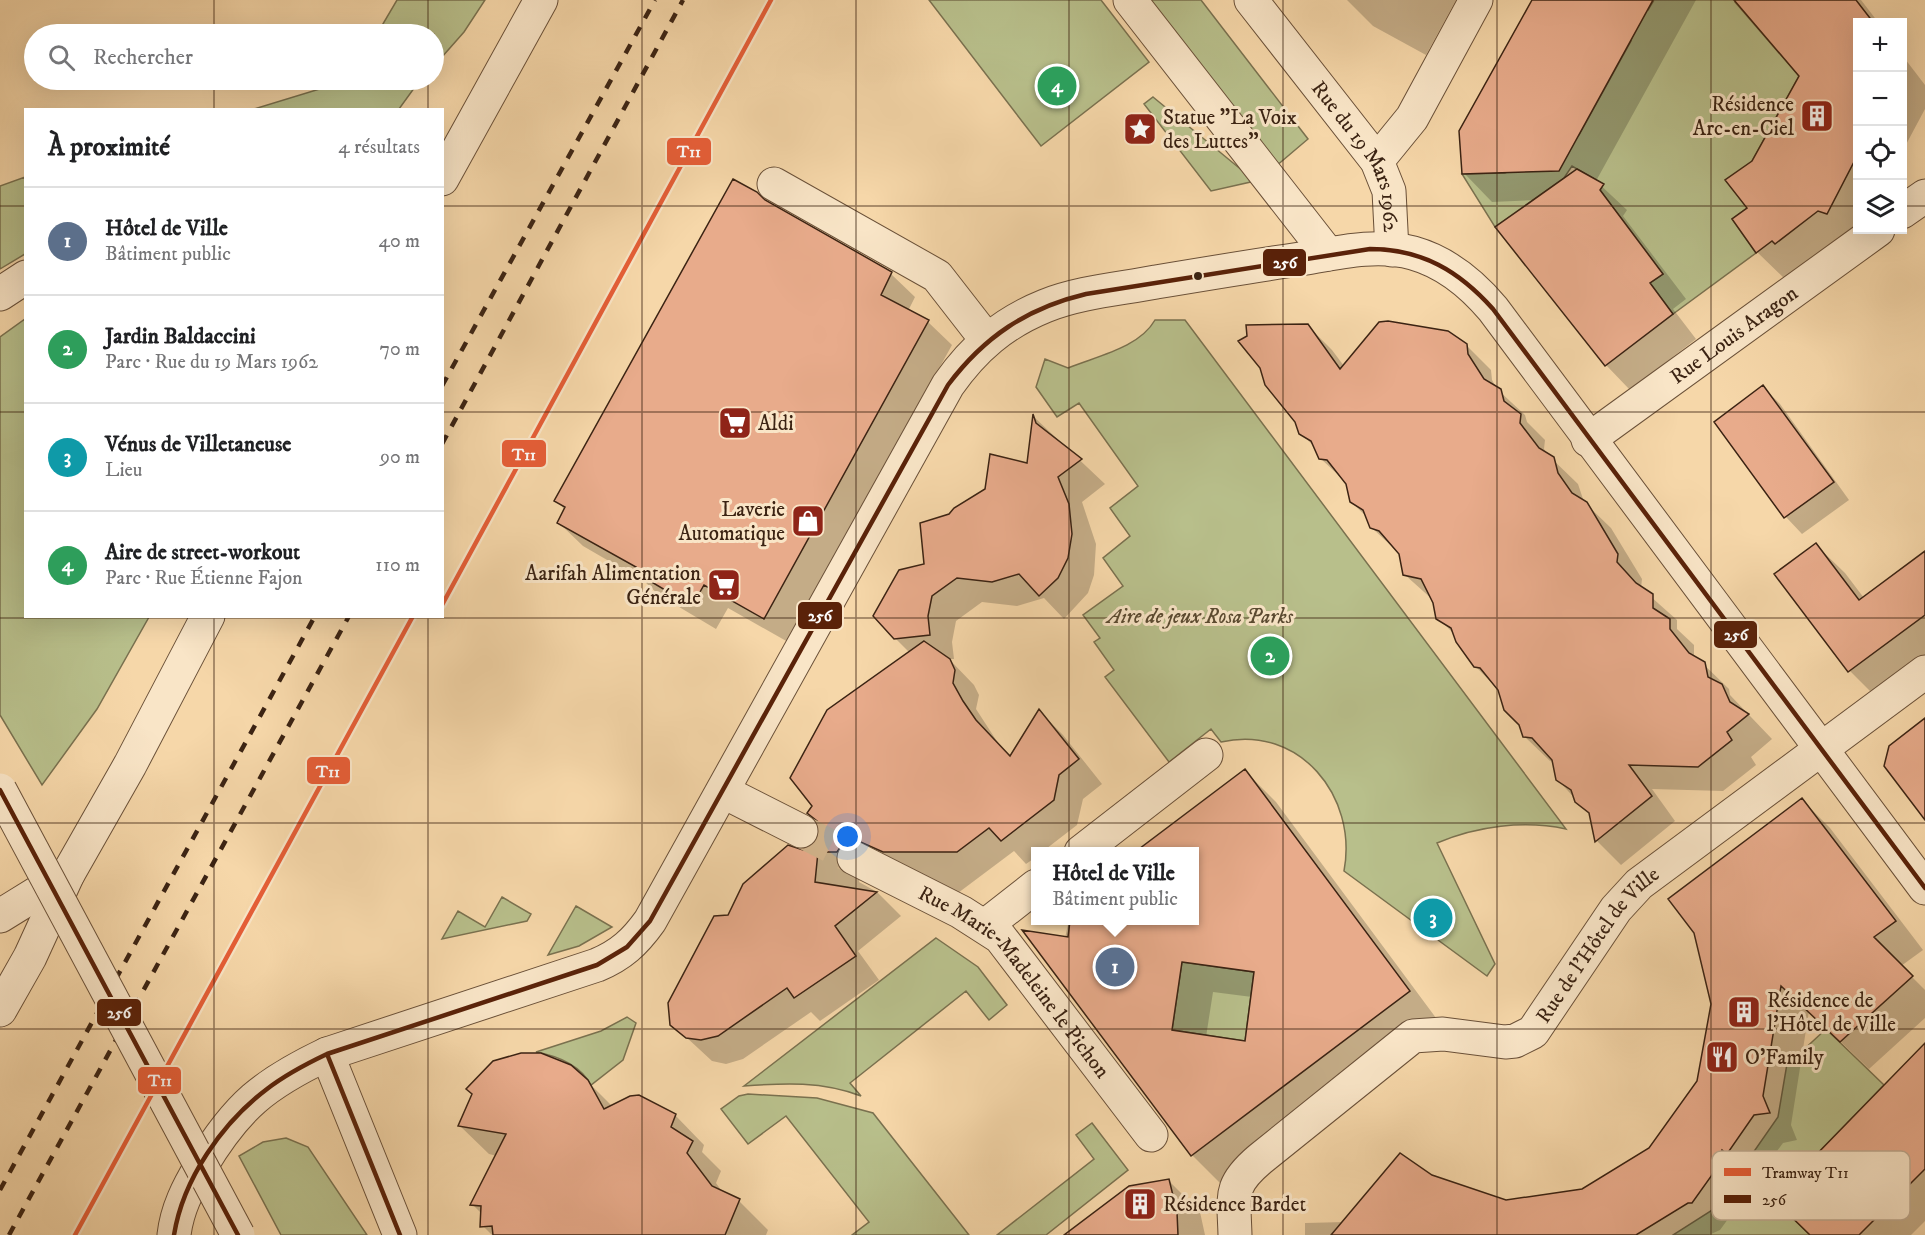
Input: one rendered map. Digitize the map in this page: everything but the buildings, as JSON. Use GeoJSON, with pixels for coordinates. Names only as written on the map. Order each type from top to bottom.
{"type":"FeatureCollection","features":[{"type":"Feature","properties":{"kind":"street"},"geometry":{"type":"LineString","coordinates":[[444,175],[541,0]]}},
{"type":"Feature","properties":{"kind":"street"},"geometry":{"type":"LineString","coordinates":[[1130,0],[1328,254]]}},
{"type":"Feature","properties":{"kind":"street","name":"Rue du 19 Mars 1962"},"geometry":{"type":"LineString","coordinates":[[1251,0],[1377,161],[1389,191],[1392,250],[1413,253],[1450,269],[1481,294],[1925,888]]}},
{"type":"Feature","properties":{"kind":"street"},"geometry":{"type":"LineString","coordinates":[[1377,161],[1412,118],[1476,0]]}},
{"type":"Feature","properties":{"kind":"street"},"geometry":{"type":"LineString","coordinates":[[774,183],[937,276],[986,339]]}},
{"type":"Feature","properties":{"kind":"street"},"geometry":{"type":"LineString","coordinates":[[1907,209],[1925,196]]}},
{"type":"Feature","properties":{"kind":"street","name":"Rue Louis Aragon"},"geometry":{"type":"LineString","coordinates":[[1588,440],[1872,234]]}},
{"type":"Feature","properties":{"kind":"street"},"geometry":{"type":"LineString","coordinates":[[174,1235],[179,1210],[190,1185],[225,1128],[242,1108],[287,1073],[327,1054],[597,965],[621,954],[651,921],[948,385],[967,357],[986,339],[1029,313],[1066,299],[1328,254],[1392,250]]}},
{"type":"Feature","properties":{"kind":"street"},"geometry":{"type":"LineString","coordinates":[[0,294],[24,278]]}},
{"type":"Feature","properties":{"kind":"street"},"geometry":{"type":"LineString","coordinates":[[0,1010],[30,957],[68,874],[130,765],[207,618]]}},
{"type":"Feature","properties":{"kind":"street","name":"Rue de l'Hôtel de Ville"},"geometry":{"type":"LineString","coordinates":[[1234,1235],[1234,1190],[1241,1176],[1260,1159],[1413,1036],[1443,1034],[1505,1042],[1515,1041],[1533,1032],[1565,982],[1627,895],[1652,873],[1925,672]]}},
{"type":"Feature","properties":{"kind":"street"},"geometry":{"type":"LineString","coordinates":[[1087,847],[1206,755]]}},
{"type":"Feature","properties":{"kind":"street"},"geometry":{"type":"LineString","coordinates":[[0,790],[238,1235]]}},
{"type":"Feature","properties":{"kind":"street"},"geometry":{"type":"LineString","coordinates":[[724,792],[801,831]]}},
{"type":"Feature","properties":{"kind":"street","name":"Rue Marie-Madeleine le Pichon"},"geometry":{"type":"LineString","coordinates":[[854,858],[985,926],[1000,937],[1151,1135]]}},
{"type":"Feature","properties":{"kind":"street"},"geometry":{"type":"LineString","coordinates":[[0,916],[68,874]]}},
{"type":"Feature","properties":{"kind":"street"},"geometry":{"type":"LineString","coordinates":[[985,926],[1031,889]]}},
{"type":"Feature","properties":{"kind":"street"},"geometry":{"type":"LineString","coordinates":[[327,1054],[400,1235]]}},
{"type":"Feature","properties":{"kind":"green space"},"geometry":{"type":"Polygon","coordinates":[[[397,0],[485,0],[464,32],[444,55],[444,24],[383,24],[397,0]]]}},
{"type":"Feature","properties":{"kind":"green space"},"geometry":{"type":"Polygon","coordinates":[[[929,0],[1101,0],[1149,62],[1041,146],[929,0]]]}},
{"type":"Feature","properties":{"kind":"green space"},"geometry":{"type":"Polygon","coordinates":[[[1146,0],[1201,0],[1308,139],[1275,167],[1146,0]]]}},
{"type":"Feature","properties":{"kind":"green space"},"geometry":{"type":"Polygon","coordinates":[[[1654,0],[1737,0],[1735,2],[1799,76],[1752,161],[1747,208],[1732,219],[1756,253],[1673,314],[1650,283],[1663,274],[1600,190],[1603,184],[1572,166],[1564,178],[1495,227],[1462,174],[1505,173],[1579,135],[1631,41],[1639,5],[1648,10],[1654,0]]]}},
{"type":"Feature","properties":{"kind":"green space"},"geometry":{"type":"Polygon","coordinates":[[[316,90],[413,90],[400,108],[257,108],[316,90]]]}},
{"type":"Feature","properties":{"kind":"green space"},"geometry":{"type":"Polygon","coordinates":[[[1153,97],[1255,181],[1211,191],[1144,104],[1153,97]]]}},
{"type":"Feature","properties":{"kind":"green space"},"geometry":{"type":"Polygon","coordinates":[[[24,177],[24,255],[0,269],[0,186],[24,177]]]}},
{"type":"Feature","properties":{"kind":"green space"},"geometry":{"type":"Polygon","coordinates":[[[24,320],[24,618],[148,618],[97,709],[42,785],[0,715],[0,337],[24,320]]]}},
{"type":"Feature","properties":{"kind":"green space","name":"Aire de jeux Rosa Parks"},"geometry":{"type":"Polygon","coordinates":[[[1155,320],[1185,320],[1566,829],[1534,825],[1501,826],[1468,832],[1437,843],[1495,964],[1487,976],[1344,871],[1346,843],[1342,817],[1332,792],[1317,772],[1298,755],[1275,744],[1249,739],[1221,742],[1211,729],[1169,762],[1105,677],[1114,670],[1094,642],[1100,638],[1083,615],[1123,586],[1103,558],[1130,536],[1110,508],[1138,486],[1079,403],[1057,417],[1036,387],[1045,359],[1068,368],[1116,350],[1139,338],[1155,320]]]}},
{"type":"Feature","properties":{"kind":"green space"},"geometry":{"type":"Polygon","coordinates":[[[502,897],[531,914],[527,921],[442,939],[458,911],[485,927],[502,897]]]}},
{"type":"Feature","properties":{"kind":"green space"},"geometry":{"type":"Polygon","coordinates":[[[576,906],[612,927],[579,946],[548,955],[576,906]]]}},
{"type":"Feature","properties":{"kind":"green space"},"geometry":{"type":"Polygon","coordinates":[[[936,938],[978,967],[1007,1005],[989,1020],[966,991],[850,1083],[861,1096],[817,1085],[744,1086],[936,938]]]}},
{"type":"Feature","properties":{"kind":"green space"},"geometry":{"type":"Polygon","coordinates":[[[1182,962],[1254,972],[1245,1041],[1172,1030],[1182,962]]]}},
{"type":"Feature","properties":{"kind":"green space"},"geometry":{"type":"Polygon","coordinates":[[[627,1017],[636,1023],[623,1060],[591,1085],[581,1072],[568,1062],[536,1052],[601,1031],[627,1017]]]}},
{"type":"Feature","properties":{"kind":"green space"},"geometry":{"type":"Polygon","coordinates":[[[1826,1029],[1884,1085],[1820,1151],[1754,1151],[1778,1117],[1789,1052],[1799,1054],[1826,1029]]]}},
{"type":"Feature","properties":{"kind":"green space"},"geometry":{"type":"Polygon","coordinates":[[[748,1094],[817,1098],[873,1113],[969,1235],[852,1235],[869,1222],[786,1116],[748,1144],[721,1109],[739,1096],[748,1094]]]}},
{"type":"Feature","properties":{"kind":"green space"},"geometry":{"type":"Polygon","coordinates":[[[1092,1123],[1128,1170],[1046,1235],[997,1235],[1094,1159],[1076,1135],[1092,1123]]]}},
{"type":"Feature","properties":{"kind":"green space"},"geometry":{"type":"Polygon","coordinates":[[[286,1138],[308,1147],[367,1235],[281,1235],[239,1156],[263,1142],[286,1138]]]}},
{"type":"Feature","properties":{"kind":"green space"},"geometry":{"type":"Polygon","coordinates":[[[1712,1210],[1712,1220],[1795,1220],[1810,1235],[1673,1235],[1712,1210]]]}},
{"type":"Feature","properties":{"kind":"tunnel"},"geometry":{"type":"LineString","coordinates":[[801,831],[854,858]]}},
{"type":"Feature","properties":{"kind":"railway"},"geometry":{"type":"LineString","coordinates":[[444,382],[655,0]]}},
{"type":"Feature","properties":{"kind":"railway"},"geometry":{"type":"LineString","coordinates":[[444,440],[683,0]]}},
{"type":"Feature","properties":{"kind":"railway"},"geometry":{"type":"LineString","coordinates":[[0,1190],[314,618]]}},
{"type":"Feature","properties":{"kind":"railway"},"geometry":{"type":"LineString","coordinates":[[9,1235],[348,618]]}},
{"type":"Feature","properties":{"kind":"tram line","name":"T11"},"geometry":{"type":"LineString","coordinates":[[444,601],[771,0]]}},
{"type":"Feature","properties":{"kind":"tram line","name":"T11"},"geometry":{"type":"LineString","coordinates":[[75,1235],[412,618]]}},
{"type":"Feature","properties":{"kind":"transit line","name":"256"},"geometry":{"type":"LineString","coordinates":[[174,1235],[186,1193],[220,1135],[250,1103],[281,1079],[327,1054],[597,965],[627,947],[650,921],[948,385],[976,352],[1008,327],[1045,307],[1086,294],[1370,249],[1406,253],[1423,258],[1453,273],[1493,309],[1925,888]]}},
{"type":"Feature","properties":{"kind":"transit line","name":"256"},"geometry":{"type":"LineString","coordinates":[[0,790],[238,1235]]}},
{"type":"Feature","properties":{"kind":"transit line","name":"256"},"geometry":{"type":"LineString","coordinates":[[327,1054],[400,1235]]}},
{"type":"Feature","properties":{"kind":"place","name":"Aire de street-workout"},"geometry":{"type":"Point","coordinates":[1057,86]}},
{"type":"Feature","properties":{"kind":"place","name":"Résidence Arc-en-Ciel"},"geometry":{"type":"Point","coordinates":[1817,116]}},
{"type":"Feature","properties":{"kind":"place","name":"Statue \"La Voix des Luttes\""},"geometry":{"type":"Point","coordinates":[1140,129]}},
{"type":"Feature","properties":{"kind":"place","name":"Aldi"},"geometry":{"type":"Point","coordinates":[735,423]}},
{"type":"Feature","properties":{"kind":"place","name":"Laverie Automatique"},"geometry":{"type":"Point","coordinates":[808,521]}},
{"type":"Feature","properties":{"kind":"place","name":"Aarifah Alimentation Générale"},"geometry":{"type":"Point","coordinates":[724,585]}},
{"type":"Feature","properties":{"kind":"place","name":"Jardin Baldaccini"},"geometry":{"type":"Point","coordinates":[1270,656]}},
{"type":"Feature","properties":{"kind":"place","name":"Vénus de Villetaneuse"},"geometry":{"type":"Point","coordinates":[1433,918]}},
{"type":"Feature","properties":{"kind":"place","name":"Hôtel de Ville"},"geometry":{"type":"Point","coordinates":[1115,967]}},
{"type":"Feature","properties":{"kind":"place","name":"Résidence de l'Hôtel de Ville"},"geometry":{"type":"Point","coordinates":[1744,1012]}},
{"type":"Feature","properties":{"kind":"place","name":"O'Family"},"geometry":{"type":"Point","coordinates":[1722,1057]}},
{"type":"Feature","properties":{"kind":"place","name":"Résidence Bardet"},"geometry":{"type":"Point","coordinates":[1140,1204]}}]}
